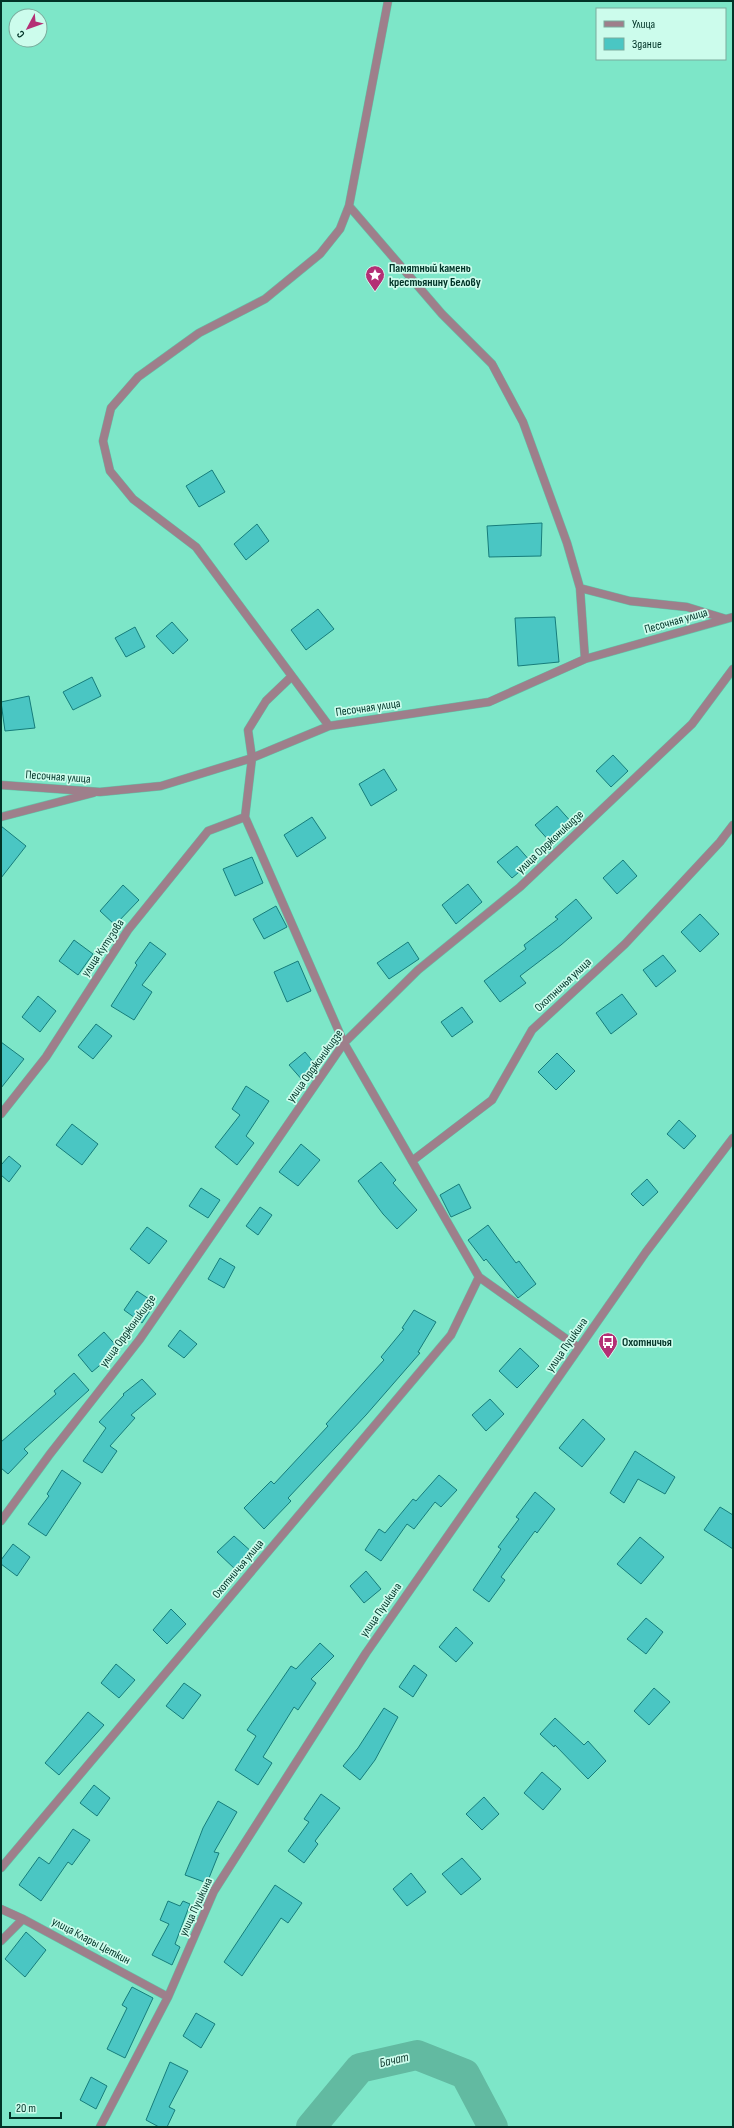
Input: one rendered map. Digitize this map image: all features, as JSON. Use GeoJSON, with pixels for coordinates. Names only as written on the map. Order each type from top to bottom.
{"type":"FeatureCollection","features":[{"type":"Feature","properties":{"kind":"street"},"geometry":{"type":"LineString","coordinates":[[329,726],[291,677],[196,547],[133,499],[110,471],[103,440],[111,408],[138,377],[199,333],[265,299],[320,254],[340,229],[349,206],[388,1]]}},
{"type":"Feature","properties":{"kind":"street"},"geometry":{"type":"LineString","coordinates":[[349,206],[442,314],[492,364],[523,422],[563,530],[580,588],[584,659]]}},
{"type":"Feature","properties":{"kind":"street"},"geometry":{"type":"LineString","coordinates":[[580,588],[630,601],[687,607],[729,618]]}},
{"type":"Feature","properties":{"kind":"street","name":"Песочная улица"},"geometry":{"type":"LineString","coordinates":[[1,785],[100,792],[161,786],[252,758],[329,726],[489,702],[584,659],[729,618]]}},
{"type":"Feature","properties":{"kind":"street","name":"улица Орджоникидзе"},"geometry":{"type":"LineString","coordinates":[[1,1521],[50,1454],[140,1339],[344,1043],[418,970],[520,887],[692,724],[733,669]]}},
{"type":"Feature","properties":{"kind":"street"},"geometry":{"type":"LineString","coordinates":[[291,677],[266,701],[248,730],[252,758],[245,817],[344,1043],[479,1277],[579,1348]]}},
{"type":"Feature","properties":{"kind":"street"},"geometry":{"type":"LineString","coordinates":[[1,817],[100,792]]}},
{"type":"Feature","properties":{"kind":"street","name":"улица Кутузова"},"geometry":{"type":"LineString","coordinates":[[1,1114],[46,1057],[128,930],[208,831],[245,817]]}},
{"type":"Feature","properties":{"kind":"street","name":"Охотничья улица"},"geometry":{"type":"LineString","coordinates":[[412,1161],[492,1100],[532,1030],[625,944],[720,842],[733,825]]}},
{"type":"Feature","properties":{"kind":"street","name":"улица Пушкина"},"geometry":{"type":"LineString","coordinates":[[100,2127],[168,1997],[214,1891],[366,1653],[646,1252],[733,1138]]}},
{"type":"Feature","properties":{"kind":"street","name":"Охотничья улица"},"geometry":{"type":"LineString","coordinates":[[1,1868],[451,1335],[479,1277]]}},
{"type":"Feature","properties":{"kind":"street","name":"улица Клары Цеткин"},"geometry":{"type":"LineString","coordinates":[[1,1909],[23,1919],[168,1997]]}},
{"type":"Feature","properties":{"kind":"street"},"geometry":{"type":"LineString","coordinates":[[1,1941],[23,1919]]}},
{"type":"Feature","properties":{"kind":"building"},"geometry":{"type":"Polygon","coordinates":[[[212,470],[225,492],[199,507],[186,486],[212,470]]]}},
{"type":"Feature","properties":{"kind":"building"},"geometry":{"type":"Polygon","coordinates":[[[542,523],[541,556],[489,557],[487,526],[542,523]]]}},
{"type":"Feature","properties":{"kind":"building"},"geometry":{"type":"Polygon","coordinates":[[[257,524],[269,541],[246,560],[234,544],[257,524]]]}},
{"type":"Feature","properties":{"kind":"building"},"geometry":{"type":"Polygon","coordinates":[[[318,609],[334,629],[306,650],[291,630],[318,609]]]}},
{"type":"Feature","properties":{"kind":"building"},"geometry":{"type":"Polygon","coordinates":[[[555,617],[559,662],[518,666],[515,618],[555,617]]]}},
{"type":"Feature","properties":{"kind":"building"},"geometry":{"type":"Polygon","coordinates":[[[172,622],[188,640],[173,654],[156,636],[172,622]]]}},
{"type":"Feature","properties":{"kind":"building"},"geometry":{"type":"Polygon","coordinates":[[[135,627],[145,647],[126,657],[115,638],[135,627]]]}},
{"type":"Feature","properties":{"kind":"building"},"geometry":{"type":"Polygon","coordinates":[[[92,677],[101,696],[73,710],[63,692],[92,677]]]}},
{"type":"Feature","properties":{"kind":"building"},"geometry":{"type":"Polygon","coordinates":[[[29,696],[35,728],[5,731],[1,702],[29,696]]]}},
{"type":"Feature","properties":{"kind":"building"},"geometry":{"type":"Polygon","coordinates":[[[613,755],[628,771],[611,787],[596,771],[613,755]]]}},
{"type":"Feature","properties":{"kind":"building"},"geometry":{"type":"Polygon","coordinates":[[[384,769],[397,790],[371,806],[359,784],[384,769]]]}},
{"type":"Feature","properties":{"kind":"building"},"geometry":{"type":"Polygon","coordinates":[[[557,806],[573,824],[551,843],[535,825],[557,806]]]}},
{"type":"Feature","properties":{"kind":"building"},"geometry":{"type":"Polygon","coordinates":[[[312,817],[326,838],[297,857],[284,835],[312,817]]]}},
{"type":"Feature","properties":{"kind":"building"},"geometry":{"type":"Polygon","coordinates":[[[1,826],[26,846],[1,878],[1,826]]]}},
{"type":"Feature","properties":{"kind":"building"},"geometry":{"type":"Polygon","coordinates":[[[517,846],[531,862],[512,878],[497,862],[517,846]]]}},
{"type":"Feature","properties":{"kind":"building"},"geometry":{"type":"Polygon","coordinates":[[[252,857],[263,883],[235,896],[223,869],[252,857]]]}},
{"type":"Feature","properties":{"kind":"building"},"geometry":{"type":"Polygon","coordinates":[[[623,860],[637,876],[617,894],[603,878],[623,860]]]}},
{"type":"Feature","properties":{"kind":"building"},"geometry":{"type":"Polygon","coordinates":[[[468,884],[482,902],[456,924],[442,905],[468,884]]]}},
{"type":"Feature","properties":{"kind":"building"},"geometry":{"type":"Polygon","coordinates":[[[123,885],[139,900],[115,925],[100,911],[123,885]]]}},
{"type":"Feature","properties":{"kind":"building"},"geometry":{"type":"Polygon","coordinates":[[[576,899],[592,918],[561,945],[520,976],[526,983],[500,1002],[484,981],[526,949],[524,945],[558,919],[555,917],[576,899]]]}},
{"type":"Feature","properties":{"kind":"building"},"geometry":{"type":"Polygon","coordinates":[[[276,906],[287,927],[264,939],[253,919],[276,906]]]}},
{"type":"Feature","properties":{"kind":"building"},"geometry":{"type":"Polygon","coordinates":[[[700,914],[719,934],[700,952],[681,932],[700,914]]]}},
{"type":"Feature","properties":{"kind":"building"},"geometry":{"type":"Polygon","coordinates":[[[74,940],[93,954],[78,975],[59,961],[74,940]]]}},
{"type":"Feature","properties":{"kind":"building"},"geometry":{"type":"Polygon","coordinates":[[[150,942],[166,954],[142,985],[152,992],[134,1020],[111,1006],[137,965],[135,963],[150,942]]]}},
{"type":"Feature","properties":{"kind":"building"},"geometry":{"type":"Polygon","coordinates":[[[408,942],[419,959],[389,979],[377,963],[408,942]]]}},
{"type":"Feature","properties":{"kind":"building"},"geometry":{"type":"Polygon","coordinates":[[[663,955],[676,971],[656,987],[643,970],[663,955]]]}},
{"type":"Feature","properties":{"kind":"building"},"geometry":{"type":"Polygon","coordinates":[[[298,961],[311,991],[287,1002],[274,972],[298,961]]]}},
{"type":"Feature","properties":{"kind":"building"},"geometry":{"type":"Polygon","coordinates":[[[622,994],[637,1014],[611,1034],[596,1013],[622,994]]]}},
{"type":"Feature","properties":{"kind":"building"},"geometry":{"type":"Polygon","coordinates":[[[38,996],[56,1011],[40,1032],[22,1017],[38,996]]]}},
{"type":"Feature","properties":{"kind":"building"},"geometry":{"type":"Polygon","coordinates":[[[462,1007],[473,1022],[452,1037],[441,1022],[462,1007]]]}},
{"type":"Feature","properties":{"kind":"building"},"geometry":{"type":"Polygon","coordinates":[[[96,1024],[112,1036],[93,1059],[78,1047],[96,1024]]]}},
{"type":"Feature","properties":{"kind":"building"},"geometry":{"type":"Polygon","coordinates":[[[1,1042],[24,1059],[1,1088],[1,1042]]]}},
{"type":"Feature","properties":{"kind":"building"},"geometry":{"type":"Polygon","coordinates":[[[305,1052],[319,1069],[304,1082],[289,1065],[305,1052]]]}},
{"type":"Feature","properties":{"kind":"building"},"geometry":{"type":"Polygon","coordinates":[[[557,1053],[575,1071],[556,1090],[538,1072],[557,1053]]]}},
{"type":"Feature","properties":{"kind":"building"},"geometry":{"type":"Polygon","coordinates":[[[246,1086],[269,1101],[246,1136],[254,1143],[237,1165],[215,1147],[240,1115],[232,1109],[246,1086]]]}},
{"type":"Feature","properties":{"kind":"building"},"geometry":{"type":"Polygon","coordinates":[[[679,1120],[696,1136],[684,1149],[667,1134],[679,1120]]]}},
{"type":"Feature","properties":{"kind":"building"},"geometry":{"type":"Polygon","coordinates":[[[72,1124],[98,1144],[82,1165],[56,1145],[72,1124]]]}},
{"type":"Feature","properties":{"kind":"building"},"geometry":{"type":"Polygon","coordinates":[[[301,1144],[320,1160],[298,1186],[279,1172],[301,1144]]]}},
{"type":"Feature","properties":{"kind":"building"},"geometry":{"type":"Polygon","coordinates":[[[9,1156],[21,1166],[9,1182],[1,1175],[1,1165],[9,1156]]]}},
{"type":"Feature","properties":{"kind":"building"},"geometry":{"type":"Polygon","coordinates":[[[381,1162],[396,1180],[393,1183],[417,1210],[397,1229],[383,1214],[358,1181],[381,1162]]]}},
{"type":"Feature","properties":{"kind":"building"},"geometry":{"type":"Polygon","coordinates":[[[647,1179],[658,1192],[643,1206],[631,1194],[647,1179]]]}},
{"type":"Feature","properties":{"kind":"building"},"geometry":{"type":"Polygon","coordinates":[[[459,1184],[471,1208],[451,1217],[440,1195],[459,1184]]]}},
{"type":"Feature","properties":{"kind":"building"},"geometry":{"type":"Polygon","coordinates":[[[201,1188],[220,1200],[208,1218],[189,1206],[201,1188]]]}},
{"type":"Feature","properties":{"kind":"building"},"geometry":{"type":"Polygon","coordinates":[[[260,1207],[272,1215],[258,1235],[246,1226],[260,1207]]]}},
{"type":"Feature","properties":{"kind":"building"},"geometry":{"type":"Polygon","coordinates":[[[488,1225],[516,1263],[519,1261],[536,1284],[518,1298],[486,1259],[484,1261],[468,1240],[488,1225]]]}},
{"type":"Feature","properties":{"kind":"building"},"geometry":{"type":"Polygon","coordinates":[[[147,1227],[167,1241],[149,1264],[130,1249],[147,1227]]]}},
{"type":"Feature","properties":{"kind":"building"},"geometry":{"type":"Polygon","coordinates":[[[220,1258],[235,1267],[224,1288],[208,1279],[220,1258]]]}},
{"type":"Feature","properties":{"kind":"building"},"geometry":{"type":"Polygon","coordinates":[[[137,1291],[155,1303],[142,1323],[124,1310],[137,1291]]]}},
{"type":"Feature","properties":{"kind":"building"},"geometry":{"type":"Polygon","coordinates":[[[414,1310],[436,1322],[418,1352],[420,1353],[366,1415],[288,1498],[291,1501],[264,1529],[244,1508],[271,1481],[274,1484],[328,1426],[326,1424],[384,1360],[381,1357],[404,1329],[402,1328],[414,1310]]]}},
{"type":"Feature","properties":{"kind":"building"},"geometry":{"type":"Polygon","coordinates":[[[180,1330],[197,1344],[184,1358],[168,1346],[180,1330]]]}},
{"type":"Feature","properties":{"kind":"building"},"geometry":{"type":"Polygon","coordinates":[[[104,1332],[119,1349],[92,1372],[78,1355],[104,1332]]]}},
{"type":"Feature","properties":{"kind":"building"},"geometry":{"type":"Polygon","coordinates":[[[520,1348],[539,1366],[517,1388],[499,1371],[520,1348]]]}},
{"type":"Feature","properties":{"kind":"building"},"geometry":{"type":"Polygon","coordinates":[[[74,1373],[89,1390],[24,1449],[28,1453],[8,1474],[1,1468],[1,1442],[56,1394],[54,1391],[74,1373]]]}},
{"type":"Feature","properties":{"kind":"building"},"geometry":{"type":"Polygon","coordinates":[[[142,1379],[156,1394],[131,1415],[135,1418],[110,1446],[117,1451],[102,1473],[83,1461],[106,1428],[99,1422],[124,1395],[123,1394],[142,1379]]]}},
{"type":"Feature","properties":{"kind":"building"},"geometry":{"type":"Polygon","coordinates":[[[490,1399],[504,1414],[486,1431],[472,1415],[490,1399]]]}},
{"type":"Feature","properties":{"kind":"building"},"geometry":{"type":"Polygon","coordinates":[[[583,1419],[605,1439],[582,1467],[559,1448],[583,1419]]]}},
{"type":"Feature","properties":{"kind":"building"},"geometry":{"type":"Polygon","coordinates":[[[635,1451],[675,1477],[665,1494],[638,1479],[624,1503],[610,1493],[635,1451]]]}},
{"type":"Feature","properties":{"kind":"building"},"geometry":{"type":"Polygon","coordinates":[[[62,1470],[81,1483],[46,1536],[28,1524],[49,1496],[47,1494],[62,1470]]]}},
{"type":"Feature","properties":{"kind":"building"},"geometry":{"type":"Polygon","coordinates":[[[439,1475],[457,1490],[441,1507],[435,1502],[414,1529],[407,1524],[381,1561],[365,1550],[379,1529],[385,1533],[413,1499],[416,1501],[439,1475]]]}},
{"type":"Feature","properties":{"kind":"building"},"geometry":{"type":"Polygon","coordinates":[[[535,1492],[555,1509],[537,1533],[535,1531],[501,1577],[505,1580],[489,1602],[473,1590],[501,1549],[498,1547],[519,1519],[516,1517],[535,1492]]]}},
{"type":"Feature","properties":{"kind":"building"},"geometry":{"type":"Polygon","coordinates":[[[720,1507],[733,1515],[733,1549],[704,1530],[720,1507]]]}},
{"type":"Feature","properties":{"kind":"building"},"geometry":{"type":"Polygon","coordinates":[[[234,1536],[253,1553],[236,1570],[217,1552],[234,1536]]]}},
{"type":"Feature","properties":{"kind":"building"},"geometry":{"type":"Polygon","coordinates":[[[640,1537],[664,1557],[641,1584],[617,1564],[640,1537]]]}},
{"type":"Feature","properties":{"kind":"building"},"geometry":{"type":"Polygon","coordinates":[[[13,1544],[30,1557],[17,1576],[1,1564],[1,1560],[13,1544]]]}},
{"type":"Feature","properties":{"kind":"building"},"geometry":{"type":"Polygon","coordinates":[[[366,1571],[381,1589],[364,1603],[350,1586],[366,1571]]]}},
{"type":"Feature","properties":{"kind":"building"},"geometry":{"type":"Polygon","coordinates":[[[171,1609],[186,1624],[167,1644],[153,1630],[171,1609]]]}},
{"type":"Feature","properties":{"kind":"building"},"geometry":{"type":"Polygon","coordinates":[[[646,1618],[663,1632],[646,1654],[627,1639],[646,1618]]]}},
{"type":"Feature","properties":{"kind":"building"},"geometry":{"type":"Polygon","coordinates":[[[456,1627],[473,1643],[456,1662],[439,1647],[456,1627]]]}},
{"type":"Feature","properties":{"kind":"building"},"geometry":{"type":"Polygon","coordinates":[[[320,1643],[334,1656],[311,1679],[316,1683],[298,1710],[294,1707],[263,1757],[272,1763],[258,1785],[235,1770],[256,1736],[247,1730],[291,1666],[296,1669],[320,1643]]]}},
{"type":"Feature","properties":{"kind":"building"},"geometry":{"type":"Polygon","coordinates":[[[116,1664],[135,1680],[119,1698],[101,1683],[116,1664]]]}},
{"type":"Feature","properties":{"kind":"building"},"geometry":{"type":"Polygon","coordinates":[[[414,1665],[427,1675],[413,1697],[399,1687],[414,1665]]]}},
{"type":"Feature","properties":{"kind":"building"},"geometry":{"type":"Polygon","coordinates":[[[184,1683],[201,1695],[183,1719],[166,1706],[184,1683]]]}},
{"type":"Feature","properties":{"kind":"building"},"geometry":{"type":"Polygon","coordinates":[[[654,1688],[670,1702],[649,1725],[634,1711],[654,1688]]]}},
{"type":"Feature","properties":{"kind":"building"},"geometry":{"type":"Polygon","coordinates":[[[384,1708],[398,1717],[375,1760],[360,1780],[343,1766],[358,1748],[384,1708]]]}},
{"type":"Feature","properties":{"kind":"building"},"geometry":{"type":"Polygon","coordinates":[[[88,1712],[104,1725],[59,1775],[45,1763],[88,1712]]]}},
{"type":"Feature","properties":{"kind":"building"},"geometry":{"type":"Polygon","coordinates":[[[555,1718],[584,1745],[588,1741],[606,1761],[588,1779],[555,1745],[554,1747],[540,1734],[555,1718]]]}},
{"type":"Feature","properties":{"kind":"building"},"geometry":{"type":"Polygon","coordinates":[[[542,1772],[561,1789],[543,1810],[524,1793],[542,1772]]]}},
{"type":"Feature","properties":{"kind":"building"},"geometry":{"type":"Polygon","coordinates":[[[94,1785],[110,1798],[97,1816],[80,1803],[94,1785]]]}},
{"type":"Feature","properties":{"kind":"building"},"geometry":{"type":"Polygon","coordinates":[[[321,1794],[340,1808],[315,1841],[318,1844],[304,1863],[288,1851],[309,1822],[304,1819],[321,1794]]]}},
{"type":"Feature","properties":{"kind":"building"},"geometry":{"type":"Polygon","coordinates":[[[484,1797],[499,1814],[482,1830],[466,1814],[484,1797]]]}},
{"type":"Feature","properties":{"kind":"building"},"geometry":{"type":"Polygon","coordinates":[[[218,1801],[237,1812],[214,1852],[219,1853],[207,1883],[185,1875],[203,1828],[218,1801]]]}},
{"type":"Feature","properties":{"kind":"building"},"geometry":{"type":"Polygon","coordinates":[[[73,1829],[90,1840],[72,1865],[68,1862],[41,1901],[19,1885],[39,1857],[49,1864],[73,1829]]]}},
{"type":"Feature","properties":{"kind":"building"},"geometry":{"type":"Polygon","coordinates":[[[462,1858],[481,1879],[461,1895],[442,1874],[462,1858]]]}},
{"type":"Feature","properties":{"kind":"building"},"geometry":{"type":"Polygon","coordinates":[[[411,1873],[426,1892],[407,1906],[393,1889],[411,1873]]]}},
{"type":"Feature","properties":{"kind":"building"},"geometry":{"type":"Polygon","coordinates":[[[275,1885],[302,1903],[288,1923],[281,1918],[242,1976],[224,1962],[275,1885]]]}},
{"type":"Feature","properties":{"kind":"building"},"geometry":{"type":"Polygon","coordinates":[[[168,1901],[180,1906],[183,1901],[190,1904],[175,1944],[180,1947],[172,1965],[152,1955],[169,1924],[160,1920],[168,1901]]]}},
{"type":"Feature","properties":{"kind":"building"},"geometry":{"type":"Polygon","coordinates":[[[26,1932],[46,1950],[25,1977],[5,1959],[26,1932]]]}},
{"type":"Feature","properties":{"kind":"building"},"geometry":{"type":"Polygon","coordinates":[[[132,1987],[153,1998],[125,2058],[107,2049],[127,2008],[122,2005],[132,1987]]]}},
{"type":"Feature","properties":{"kind":"building"},"geometry":{"type":"Polygon","coordinates":[[[196,2013],[215,2024],[201,2048],[183,2036],[196,2013]]]}},
{"type":"Feature","properties":{"kind":"building"},"geometry":{"type":"Polygon","coordinates":[[[170,2062],[188,2071],[169,2107],[175,2110],[167,2127],[159,2127],[146,2120],[170,2062]]]}},
{"type":"Feature","properties":{"kind":"building"},"geometry":{"type":"Polygon","coordinates":[[[91,2077],[107,2086],[96,2109],[80,2100],[91,2077]]]}},
{"type":"Feature","properties":{"kind":"waterway","name":"Бачат"},"geometry":{"type":"LineString","coordinates":[[311,2127],[360,2068],[417,2055],[465,2074],[493,2127]]}},
{"type":"Feature","properties":{"kind":"place","name":"Памятный камень крестьянину Белову"},"geometry":{"type":"Point","coordinates":[375,292]}},
{"type":"Feature","properties":{"kind":"place","name":"Охотничья"},"geometry":{"type":"Point","coordinates":[608,1359]}}]}
